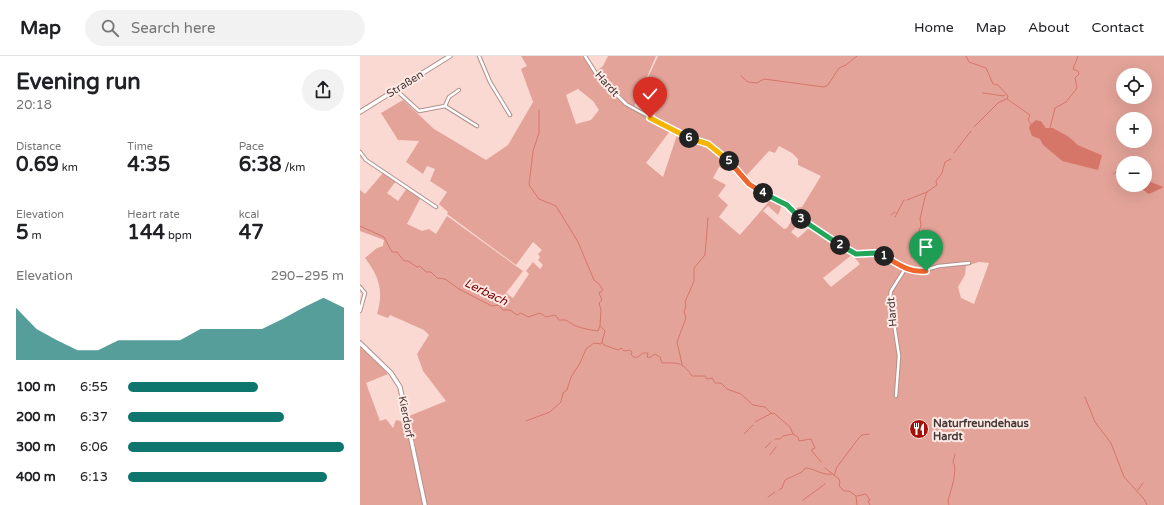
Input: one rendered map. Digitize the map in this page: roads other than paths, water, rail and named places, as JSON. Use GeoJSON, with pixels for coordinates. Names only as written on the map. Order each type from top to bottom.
{"type":"FeatureCollection","features":[{"type":"Feature","properties":{"kind":"main road","name":"Straßen"},"geometry":{"type":"LineString","coordinates":[[360,112],[450,56]]}},
{"type":"Feature","properties":{"kind":"main road","name":"Kierdorf"},"geometry":{"type":"LineString","coordinates":[[360,343],[391,373],[400,387],[424,505]]}},
{"type":"Feature","properties":{"kind":"street"},"geometry":{"type":"LineString","coordinates":[[479,56],[490,82],[510,115]]}},
{"type":"Feature","properties":{"kind":"street","name":"Hardt"},"geometry":{"type":"LineString","coordinates":[[585,56],[597,74],[626,104],[679,134],[712,147],[733,165],[749,184],[766,195],[787,205],[802,220],[856,254],[880,254],[905,269],[891,291],[890,297],[899,356],[896,396]]}},
{"type":"Feature","properties":{"kind":"street"},"geometry":{"type":"LineString","coordinates":[[396,90],[419,111],[445,106],[477,126]]}},
{"type":"Feature","properties":{"kind":"street"},"geometry":{"type":"LineString","coordinates":[[445,106],[449,97],[459,90]]}},
{"type":"Feature","properties":{"kind":"street"},"geometry":{"type":"LineString","coordinates":[[360,152],[366,160],[436,206]]}},
{"type":"Feature","properties":{"kind":"street"},"geometry":{"type":"LineString","coordinates":[[905,269],[918,272],[930,270],[939,266],[969,263]]}},
{"type":"Feature","properties":{"kind":"street"},"geometry":{"type":"LineString","coordinates":[[360,287],[365,293],[360,312]]}},
{"type":"Feature","properties":{"kind":"waterway"},"geometry":{"type":"LineString","coordinates":[[741,76],[748,82],[757,83],[764,79],[824,87],[828,85],[839,68],[846,65],[857,56]]}},
{"type":"Feature","properties":{"kind":"waterway"},"geometry":{"type":"LineString","coordinates":[[966,56],[969,62],[986,68],[993,84],[998,85],[1008,96],[1007,99],[1030,115],[1028,120],[1031,124]]}},
{"type":"Feature","properties":{"kind":"waterway"},"geometry":{"type":"LineString","coordinates":[[1050,128],[1055,108],[1066,102],[1077,88],[1075,78],[1079,74],[1078,71],[1073,69],[1078,56]]}},
{"type":"Feature","properties":{"kind":"waterway"},"geometry":{"type":"LineString","coordinates":[[983,93],[1005,95]]}},
{"type":"Feature","properties":{"kind":"waterway"},"geometry":{"type":"LineString","coordinates":[[974,127],[998,103],[1006,99]]}},
{"type":"Feature","properties":{"kind":"waterway"},"geometry":{"type":"LineString","coordinates":[[539,110],[539,133],[533,151],[529,185],[539,199],[556,206],[578,242],[594,280],[603,290],[599,293],[602,300],[599,303],[601,310],[600,326]]}},
{"type":"Feature","properties":{"kind":"waterway"},"geometry":{"type":"LineString","coordinates":[[954,153],[971,131]]}},
{"type":"Feature","properties":{"kind":"waterway"},"geometry":{"type":"LineString","coordinates":[[911,257],[921,225],[920,219],[927,192],[937,185],[936,181],[942,173],[945,162],[951,159]]}},
{"type":"Feature","properties":{"kind":"waterway"},"geometry":{"type":"LineString","coordinates":[[907,200],[927,192]]}},
{"type":"Feature","properties":{"kind":"waterway"},"geometry":{"type":"LineString","coordinates":[[895,217],[904,200]]}},
{"type":"Feature","properties":{"kind":"waterway"},"geometry":{"type":"LineString","coordinates":[[891,215],[895,212]]}},
{"type":"Feature","properties":{"kind":"waterway"},"geometry":{"type":"LineString","coordinates":[[682,364],[677,342],[686,318],[684,312],[686,306],[685,302],[694,281],[694,268],[705,255],[708,218]]}},
{"type":"Feature","properties":{"kind":"waterway","name":"Lerbach"},"geometry":{"type":"LineString","coordinates":[[360,226],[384,237],[392,252],[397,252],[404,261],[408,261],[417,267],[420,266],[426,272],[431,272],[437,278],[445,279],[459,289],[492,306],[498,305],[503,310],[510,310],[517,315],[521,313],[528,317],[540,313],[546,317],[555,315],[559,320],[566,320],[589,330],[598,331],[600,326],[605,331],[602,342],[604,345],[618,350],[621,348],[624,351],[630,350],[632,352],[632,356],[636,358],[643,353],[648,353],[647,357],[649,358],[655,354],[660,357],[662,363],[682,365],[692,376],[705,376],[707,379],[712,378],[715,383],[721,383],[727,389],[741,394],[753,405],[765,407],[772,414],[774,413],[790,427],[793,434],[798,437],[799,441],[811,439],[815,448],[811,450],[821,462]]}},
{"type":"Feature","properties":{"kind":"waterway"},"geometry":{"type":"LineString","coordinates":[[526,421],[550,412],[561,402],[563,393],[567,390],[571,377],[580,363],[586,349],[594,343],[601,344],[602,342]]}},
{"type":"Feature","properties":{"kind":"waterway"},"geometry":{"type":"LineString","coordinates":[[1085,397],[1095,422],[1111,443],[1124,477],[1144,499],[1147,505]]}},
{"type":"Feature","properties":{"kind":"waterway"},"geometry":{"type":"LineString","coordinates":[[755,422],[772,413]]}},
{"type":"Feature","properties":{"kind":"waterway"},"geometry":{"type":"LineString","coordinates":[[744,434],[753,425]]}},
{"type":"Feature","properties":{"kind":"waterway"},"geometry":{"type":"LineString","coordinates":[[775,439],[780,439],[783,436],[793,434]]}},
{"type":"Feature","properties":{"kind":"waterway"},"geometry":{"type":"LineString","coordinates":[[834,476],[837,467],[858,439],[862,435],[869,434]]}},
{"type":"Feature","properties":{"kind":"waterway"},"geometry":{"type":"LineString","coordinates":[[765,448],[771,442]]}},
{"type":"Feature","properties":{"kind":"waterway"},"geometry":{"type":"LineString","coordinates":[[770,455],[776,447]]}},
{"type":"Feature","properties":{"kind":"waterway"},"geometry":{"type":"LineString","coordinates":[[949,505],[948,500],[955,470],[953,462],[955,454]]}},
{"type":"Feature","properties":{"kind":"waterway"},"geometry":{"type":"LineString","coordinates":[[779,490],[782,488],[785,480],[802,472],[805,468],[825,474],[832,474]]}},
{"type":"Feature","properties":{"kind":"waterway","name":"Lerbach"},"geometry":{"type":"LineString","coordinates":[[825,468],[839,479],[839,486],[844,491],[849,491],[856,496],[857,505]]}},
{"type":"Feature","properties":{"kind":"waterway"},"geometry":{"type":"LineString","coordinates":[[1138,490],[1143,483]]}},
{"type":"Feature","properties":{"kind":"waterway"},"geometry":{"type":"LineString","coordinates":[[803,500],[825,484]]}},
{"type":"Feature","properties":{"kind":"waterway"},"geometry":{"type":"LineString","coordinates":[[768,497],[775,492]]}},
{"type":"Feature","properties":{"kind":"waterway"},"geometry":{"type":"LineString","coordinates":[[857,496],[866,494],[870,500],[868,501],[870,505]]}},
{"type":"Feature","properties":{"kind":"place","name":"Naturfreundehaus Hardt"},"geometry":{"type":"Point","coordinates":[919,429]}}]}
